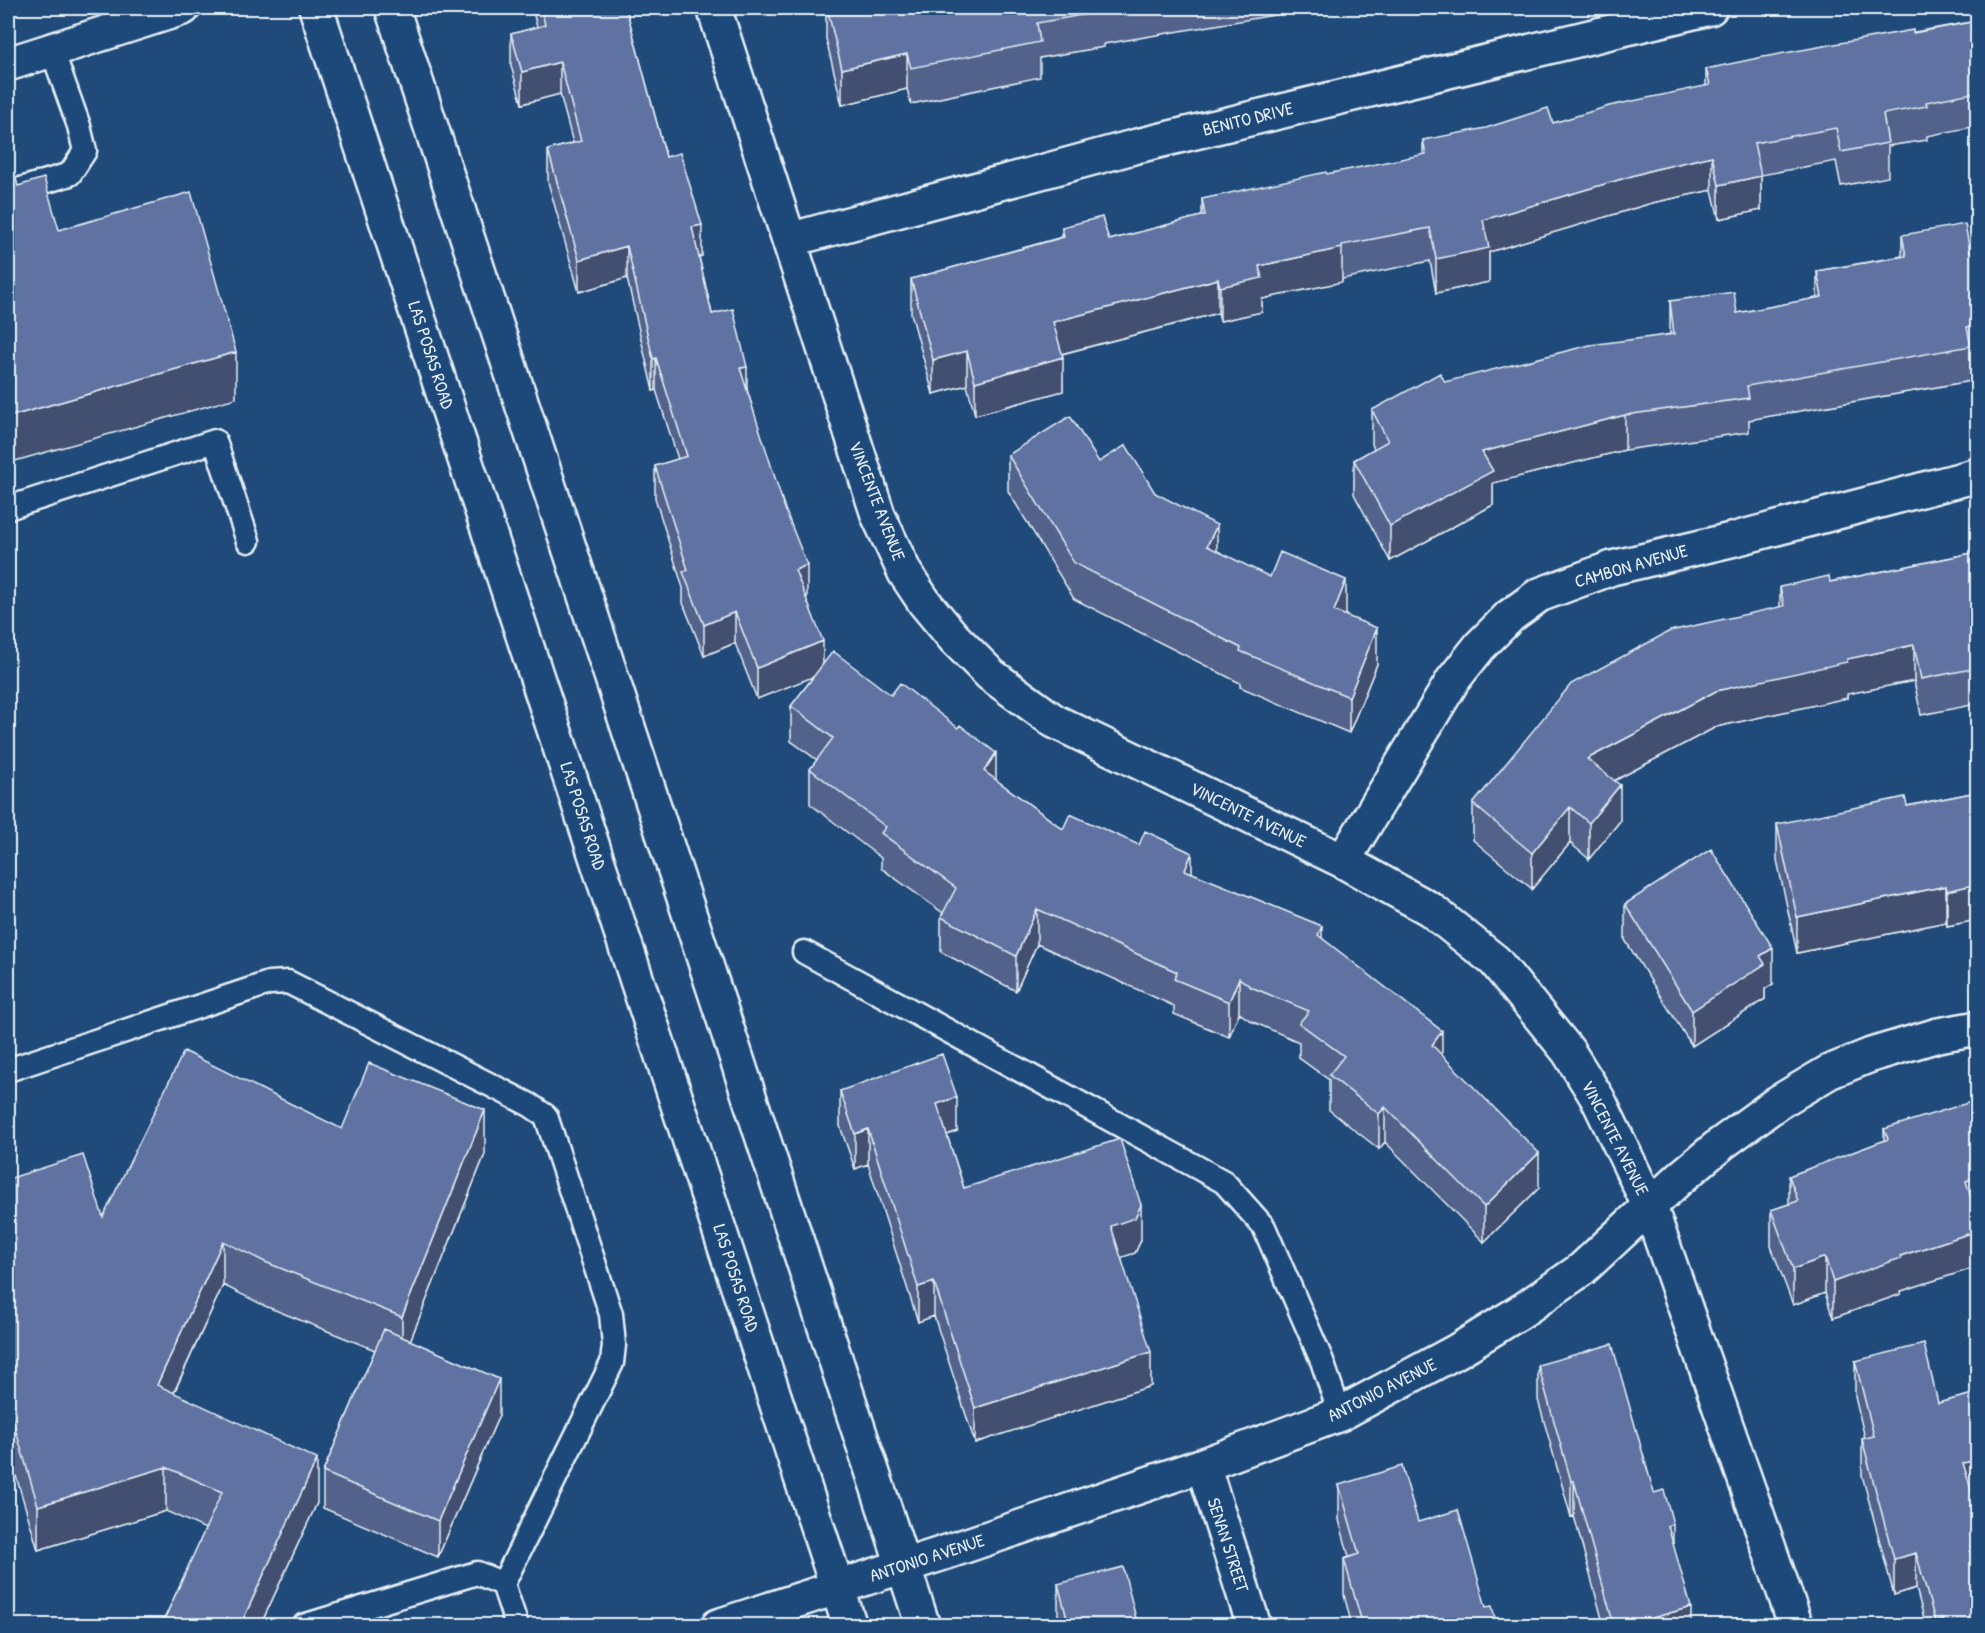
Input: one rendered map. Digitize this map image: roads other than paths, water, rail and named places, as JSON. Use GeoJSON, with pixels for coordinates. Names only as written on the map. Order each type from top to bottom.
{"type":"FeatureCollection","features":[{"type":"Feature","properties":{"kind":"street"},"geometry":{"type":"LineString","coordinates":[[8,64],[183,8]]}},
{"type":"Feature","properties":{"kind":"street","name":"LAS POSAS ROAD"},"geometry":{"type":"LineString","coordinates":[[316,8],[850,1626]]}},
{"type":"Feature","properties":{"kind":"street"},"geometry":{"type":"LineString","coordinates":[[392,8],[923,1626]]}},
{"type":"Feature","properties":{"kind":"street","name":"VINCENTE AVENUE"},"geometry":{"type":"LineString","coordinates":[[714,8],[879,515],[905,573],[925,603],[954,638],[991,675],[1054,721],[1343,861],[1430,909],[1495,961],[1568,1051],[1598,1099],[1650,1207],[1796,1626]]}},
{"type":"Feature","properties":{"kind":"street","name":"BENITO DRIVE"},"geometry":{"type":"LineString","coordinates":[[789,240],[1137,146],[1710,8]]}},
{"type":"Feature","properties":{"kind":"street","name":"CAMBON AVENUE"},"geometry":{"type":"LineString","coordinates":[[1343,861],[1453,680],[1480,646],[1510,616],[1539,595],[1612,568],[1735,539],[1977,475]]}},
{"type":"Feature","properties":{"kind":"street","name":"ANTONIO AVENUE"},"geometry":{"type":"LineString","coordinates":[[718,1626],[1203,1465],[1340,1414],[1457,1352],[1582,1269],[1680,1178],[1721,1144],[1777,1103],[1829,1072],[1871,1055],[1938,1035],[1977,1028]]}},
{"type":"Feature","properties":{"kind":"street","name":"SENAN STREET"},"geometry":{"type":"LineString","coordinates":[[1203,1465],[1254,1626]]}},
{"type":"Feature","properties":{"kind":"lane"},"geometry":{"type":"LineString","coordinates":[[8,193],[70,174],[85,151],[79,126],[52,50]]}},
{"type":"Feature","properties":{"kind":"lane"},"geometry":{"type":"LineString","coordinates":[[8,508],[215,441],[249,541]]}},
{"type":"Feature","properties":{"kind":"lane"},"geometry":{"type":"LineString","coordinates":[[804,952],[1224,1182],[1264,1227],[1322,1360],[1340,1414]]}},
{"type":"Feature","properties":{"kind":"lane"},"geometry":{"type":"LineString","coordinates":[[8,1070],[269,982],[288,982],[531,1105],[546,1116],[611,1314],[613,1354],[612,1363],[503,1584],[517,1626]]}},
{"type":"Feature","properties":{"kind":"lane"},"geometry":{"type":"LineString","coordinates":[[303,1626],[477,1573],[503,1584]]}}]}
